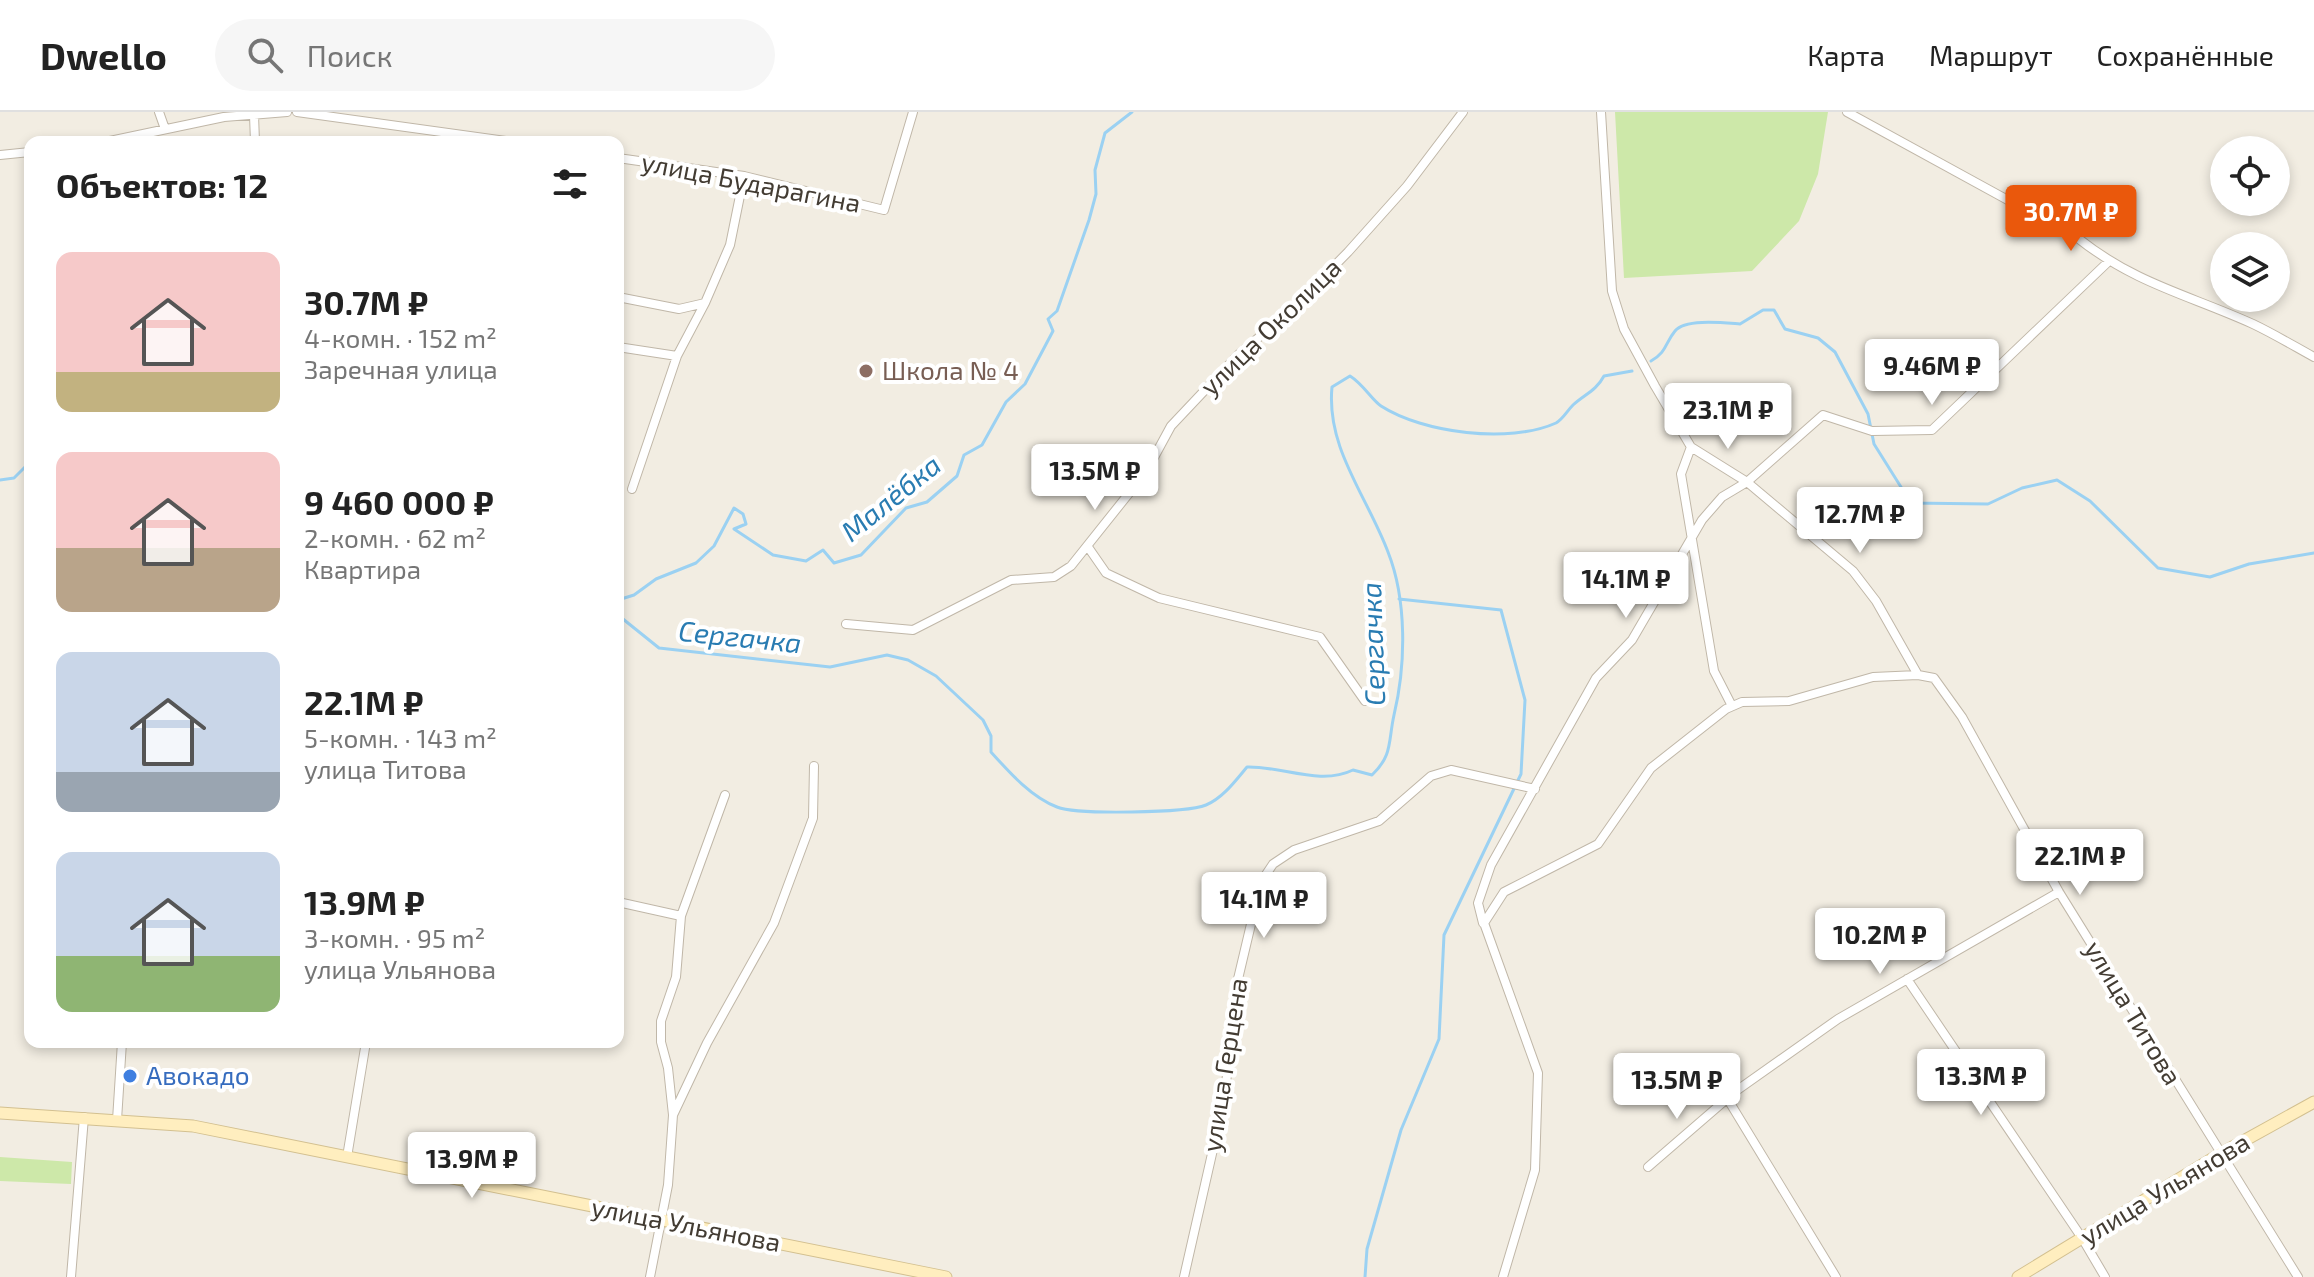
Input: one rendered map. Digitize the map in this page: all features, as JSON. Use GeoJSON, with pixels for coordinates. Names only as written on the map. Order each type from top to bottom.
{"type":"FeatureCollection","features":[{"type":"Feature","properties":{"kind":"main road","name":"улица Ульянова"},"geometry":{"type":"LineString","coordinates":[[2018,1277],[2220,1154],[2314,1102]]}},
{"type":"Feature","properties":{"kind":"main road","name":"улица Ульянова"},"geometry":{"type":"LineString","coordinates":[[0,1113],[193,1126],[946,1277]]}},
{"type":"Feature","properties":{"kind":"street"},"geometry":{"type":"LineString","coordinates":[[159,112],[165,129]]}},
{"type":"Feature","properties":{"kind":"street"},"geometry":{"type":"LineString","coordinates":[[133,136],[287,112]]}},
{"type":"Feature","properties":{"kind":"street"},"geometry":{"type":"LineString","coordinates":[[297,112],[468,136]]}},
{"type":"Feature","properties":{"kind":"street","name":"улица Бударагина"},"geometry":{"type":"LineString","coordinates":[[624,159],[744,176],[884,210],[913,112]]}},
{"type":"Feature","properties":{"kind":"street","name":"улица Околица"},"geometry":{"type":"LineString","coordinates":[[846,624],[913,630],[1011,580],[1054,577],[1088,547],[1146,472],[1171,426],[1239,354],[1288,313],[1348,252],[1407,186],[1463,112]]}},
{"type":"Feature","properties":{"kind":"street"},"geometry":{"type":"LineString","coordinates":[[1484,923],[1504,892],[1598,844],[1651,768],[1732,706],[1770,699],[1789,701],[1873,677],[1918,675],[1876,601],[1853,571],[1747,482],[1691,447],[1624,329],[1612,291],[1601,112]]}},
{"type":"Feature","properties":{"kind":"street"},"geometry":{"type":"LineString","coordinates":[[1847,112],[2079,239],[2108,262],[2145,282],[2252,324],[2314,357]]}},
{"type":"Feature","properties":{"kind":"street"},"geometry":{"type":"LineString","coordinates":[[254,115],[255,136]]}},
{"type":"Feature","properties":{"kind":"street"},"geometry":{"type":"LineString","coordinates":[[0,155],[24,153]]}},
{"type":"Feature","properties":{"kind":"street"},"geometry":{"type":"LineString","coordinates":[[632,489],[677,356],[705,303],[730,245],[744,176]]}},
{"type":"Feature","properties":{"kind":"street"},"geometry":{"type":"LineString","coordinates":[[1503,1277],[1535,1170],[1538,1073],[1478,903],[1491,865],[1596,678],[1632,640],[1702,520],[1722,497],[1747,482],[1823,415],[1872,431],[1932,430],[2108,262]]}},
{"type":"Feature","properties":{"kind":"street"},"geometry":{"type":"LineString","coordinates":[[624,298],[679,309],[705,303]]}},
{"type":"Feature","properties":{"kind":"street"},"geometry":{"type":"LineString","coordinates":[[624,348],[677,356]]}},
{"type":"Feature","properties":{"kind":"street"},"geometry":{"type":"LineString","coordinates":[[1691,447],[1681,474],[1714,671],[1732,706]]}},
{"type":"Feature","properties":{"kind":"street"},"geometry":{"type":"LineString","coordinates":[[1088,547],[1106,573],[1159,598],[1320,637],[1365,701]]}},
{"type":"Feature","properties":{"kind":"street","name":"улица Титова"},"geometry":{"type":"LineString","coordinates":[[1918,675],[1934,678],[1962,717],[2059,892],[2298,1277]]}},
{"type":"Feature","properties":{"kind":"street"},"geometry":{"type":"LineString","coordinates":[[673,1115],[707,1043],[774,923],[813,818],[814,766]]}},
{"type":"Feature","properties":{"kind":"street","name":"улица Герцена"},"geometry":{"type":"LineString","coordinates":[[1184,1277],[1224,1101],[1238,979],[1261,882],[1273,864],[1294,850],[1379,821],[1431,776],[1451,770],[1535,789]]}},
{"type":"Feature","properties":{"kind":"street"},"geometry":{"type":"LineString","coordinates":[[650,1277],[662,1220],[673,1115],[668,1068],[661,1042],[661,1021],[676,977],[681,916],[725,795]]}},
{"type":"Feature","properties":{"kind":"street"},"geometry":{"type":"LineString","coordinates":[[1648,1167],[1727,1098],[1838,1019],[2059,892]]}},
{"type":"Feature","properties":{"kind":"street"},"geometry":{"type":"LineString","coordinates":[[624,903],[681,916]]}},
{"type":"Feature","properties":{"kind":"street"},"geometry":{"type":"LineString","coordinates":[[1907,979],[2082,1238],[2105,1277]]}},
{"type":"Feature","properties":{"kind":"street"},"geometry":{"type":"LineString","coordinates":[[117,1120],[122,1048]]}},
{"type":"Feature","properties":{"kind":"street"},"geometry":{"type":"LineString","coordinates":[[347,1157],[365,1048]]}},
{"type":"Feature","properties":{"kind":"street"},"geometry":{"type":"LineString","coordinates":[[1727,1098],[1836,1277]]}},
{"type":"Feature","properties":{"kind":"street"},"geometry":{"type":"LineString","coordinates":[[71,1277],[84,1117]]}},
{"type":"Feature","properties":{"kind":"green space"},"geometry":{"type":"Polygon","coordinates":[[[1615,112],[1828,112],[1818,174],[1799,221],[1752,271],[1624,278],[1615,112]]]}},
{"type":"Feature","properties":{"kind":"green space"},"geometry":{"type":"Polygon","coordinates":[[[0,1157],[72,1162],[71,1184],[0,1181],[0,1157]]]}},
{"type":"Feature","properties":{"kind":"waterway","name":"Малёбка"},"geometry":{"type":"LineString","coordinates":[[624,598],[634,595],[656,579],[696,563],[714,546],[734,508],[743,514],[746,524],[734,529],[773,555],[806,561],[823,550],[834,563],[861,555],[906,508],[927,502],[957,476],[964,455],[982,445],[1006,402],[1025,384],[1053,331],[1048,319],[1057,311],[1089,220],[1096,194],[1095,170],[1105,133],[1132,112]]}},
{"type":"Feature","properties":{"kind":"waterway","name":"Сергачка"},"geometry":{"type":"LineString","coordinates":[[1651,361],[1660,354],[1675,331],[1687,324],[1740,324],[1763,310],[1774,310],[1785,329],[1818,338],[1835,352],[1868,414],[1874,444],[1911,503],[1988,504],[2022,488],[2057,480],[2090,501],[2158,568],[2210,577],[2249,564],[2314,553]]}},
{"type":"Feature","properties":{"kind":"waterway","name":"Сергачка"},"geometry":{"type":"LineString","coordinates":[[624,620],[659,648],[830,667],[887,655],[908,660],[936,676],[983,720],[991,736],[991,752],[1021,783],[1047,803],[1068,810],[1132,812],[1195,808],[1218,798],[1247,767],[1314,776],[1353,770],[1372,775],[1387,754],[1401,675],[1403,633],[1399,591],[1388,552],[1335,431],[1332,387],[1350,376],[1381,406],[1419,423],[1467,432],[1515,433],[1556,423],[1604,376],[1632,371]]}},
{"type":"Feature","properties":{"kind":"waterway","name":"Сергачка"},"geometry":{"type":"LineString","coordinates":[[0,480],[14,478],[24,468]]}},
{"type":"Feature","properties":{"kind":"waterway"},"geometry":{"type":"LineString","coordinates":[[1365,1277],[1367,1249],[1401,1130],[1439,1039],[1444,935],[1521,774],[1525,700],[1501,610],[1399,599]]}},
{"type":"Feature","properties":{"kind":"place","name":"Школа № 4"},"geometry":{"type":"Point","coordinates":[866,371]}},
{"type":"Feature","properties":{"kind":"place","name":"Авокадо"},"geometry":{"type":"Point","coordinates":[130,1076]}}]}
